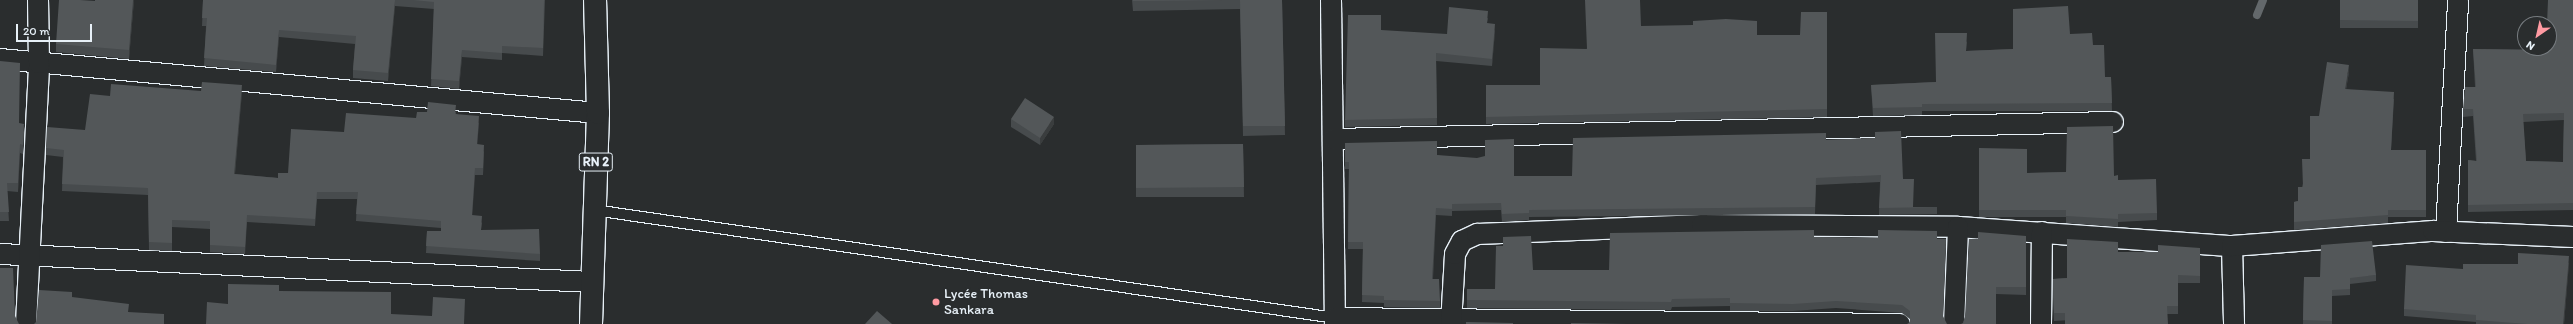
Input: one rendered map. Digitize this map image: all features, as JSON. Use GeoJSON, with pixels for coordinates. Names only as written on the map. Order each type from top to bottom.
{"type":"FeatureCollection","features":[{"type":"Feature","properties":{"kind":"highway","name":"RN 2"},"geometry":{"type":"LineString","coordinates":[[591,324],[598,112],[595,0]]}},
{"type":"Feature","properties":{"kind":"street"},"geometry":{"type":"LineString","coordinates":[[26,324],[39,63],[38,0]]}},
{"type":"Feature","properties":{"kind":"street"},"geometry":{"type":"LineString","coordinates":[[1331,0],[1335,321],[1900,324]]}},
{"type":"Feature","properties":{"kind":"street"},"geometry":{"type":"LineString","coordinates":[[2446,232],[2458,0]]}},
{"type":"Feature","properties":{"kind":"street"},"geometry":{"type":"LineString","coordinates":[[0,59],[598,112]]}},
{"type":"Feature","properties":{"kind":"street"},"geometry":{"type":"LineString","coordinates":[[1333,139],[2113,122]]}},
{"type":"Feature","properties":{"kind":"street"},"geometry":{"type":"LineString","coordinates":[[1451,321],[1456,254],[1462,241],[1477,234],[1702,225],[1958,228],[2042,232],[2232,246],[2446,232],[2573,237]]}},
{"type":"Feature","properties":{"kind":"street"},"geometry":{"type":"LineString","coordinates":[[1954,324],[1958,228]]}},
{"type":"Feature","properties":{"kind":"street"},"geometry":{"type":"LineString","coordinates":[[2040,324],[2042,232]]}},
{"type":"Feature","properties":{"kind":"street"},"geometry":{"type":"LineString","coordinates":[[2232,246],[2234,324]]}},
{"type":"Feature","properties":{"kind":"street"},"geometry":{"type":"LineString","coordinates":[[0,254],[592,282]]}},
{"type":"Feature","properties":{"kind":"lane"},"geometry":{"type":"LineString","coordinates":[[594,210],[1335,321]]}},
{"type":"Feature","properties":{"kind":"building"},"geometry":{"type":"Polygon","coordinates":[[[59,0],[133,0],[129,50],[56,44],[59,0]]]}},
{"type":"Feature","properties":{"kind":"building"},"geometry":{"type":"Polygon","coordinates":[[[203,0],[395,0],[388,73],[353,70],[356,36],[279,30],[276,65],[204,58],[207,18],[202,18],[203,0]]]}},
{"type":"Feature","properties":{"kind":"building"},"geometry":{"type":"Polygon","coordinates":[[[413,0],[544,0],[543,48],[502,46],[502,53],[462,50],[459,81],[431,79],[434,2],[413,0]]]}},
{"type":"Feature","properties":{"kind":"building"},"geometry":{"type":"Polygon","coordinates":[[[1133,0],[1223,0],[1133,1],[1133,0]]]}},
{"type":"Feature","properties":{"kind":"building"},"geometry":{"type":"Polygon","coordinates":[[[1240,0],[1282,0],[1285,126],[1243,126],[1240,0]]]}},
{"type":"Feature","properties":{"kind":"building"},"geometry":{"type":"Polygon","coordinates":[[[1585,0],[1640,0],[1641,26],[1693,25],[1693,21],[1726,19],[1757,21],[1757,35],[1800,35],[1801,12],[1827,12],[1827,109],[1486,117],[1486,85],[1540,85],[1540,48],[1587,49],[1585,0]]]}},
{"type":"Feature","properties":{"kind":"building"},"geometry":{"type":"Polygon","coordinates":[[[2340,0],[2418,0],[2418,21],[2340,20],[2340,0]]]}},
{"type":"Feature","properties":{"kind":"building"},"geometry":{"type":"Polygon","coordinates":[[[2548,0],[2573,0],[2573,203],[2468,205],[2468,160],[2477,161],[2473,109],[2463,109],[2465,87],[2476,87],[2473,49],[2517,50],[2517,56],[2557,56],[2557,16],[2547,16],[2548,0]],[[2564,113],[2523,114],[2526,161],[2563,162],[2564,113]]]}},
{"type":"Feature","properties":{"kind":"building"},"geometry":{"type":"Polygon","coordinates":[[[2068,6],[2070,34],[2092,33],[2093,45],[2104,45],[2105,77],[2111,77],[2112,103],[1922,104],[1922,107],[1873,108],[1871,85],[1936,82],[1935,33],[1967,33],[1966,51],[2013,49],[2013,9],[2068,6]]]}},
{"type":"Feature","properties":{"kind":"building"},"geometry":{"type":"Polygon","coordinates":[[[1449,7],[1488,11],[1487,23],[1495,24],[1492,59],[1436,53],[1437,118],[1345,120],[1348,15],[1381,15],[1381,30],[1447,34],[1449,7]]]}},
{"type":"Feature","properties":{"kind":"building"},"geometry":{"type":"Polygon","coordinates":[[[0,61],[20,63],[19,123],[24,124],[23,145],[20,144],[18,183],[7,183],[9,212],[0,212],[0,61]]]}},
{"type":"Feature","properties":{"kind":"building"},"geometry":{"type":"Polygon","coordinates":[[[2327,62],[2349,65],[2345,89],[2394,92],[2391,150],[2426,150],[2426,210],[2388,210],[2388,215],[2294,222],[2294,202],[2298,201],[2298,187],[2303,187],[2302,159],[2310,159],[2310,116],[2319,116],[2327,62]]]}},
{"type":"Feature","properties":{"kind":"building"},"geometry":{"type":"Polygon","coordinates":[[[202,82],[242,85],[234,174],[278,178],[278,173],[288,173],[291,129],[344,132],[346,113],[416,118],[417,112],[427,112],[428,102],[456,105],[455,114],[479,116],[477,144],[484,145],[483,168],[475,168],[472,215],[482,216],[481,230],[539,229],[540,254],[426,246],[427,231],[441,231],[441,221],[356,214],[358,192],[317,192],[315,219],[247,215],[245,247],[210,245],[210,221],[172,220],[172,243],[149,242],[148,188],[62,184],[64,150],[46,148],[47,127],[85,130],[90,94],[110,96],[111,84],[201,91],[202,82]]]}},
{"type":"Feature","properties":{"kind":"building"},"geometry":{"type":"Polygon","coordinates":[[[1025,98],[1054,117],[1040,138],[1011,119],[1025,98]]]}},
{"type":"Feature","properties":{"kind":"building"},"geometry":{"type":"Polygon","coordinates":[[[2113,126],[2114,176],[2118,175],[2118,180],[2156,179],[2157,213],[2118,214],[2118,219],[2066,216],[2066,210],[1979,210],[1979,148],[2027,149],[2027,173],[2066,172],[2067,127],[2113,126]]]}},
{"type":"Feature","properties":{"kind":"building"},"geometry":{"type":"Polygon","coordinates":[[[1901,131],[1903,179],[1914,179],[1913,207],[1937,207],[1879,208],[1881,175],[1816,178],[1815,207],[1529,210],[1529,213],[1502,214],[1501,203],[1452,204],[1452,209],[1436,208],[1432,279],[1439,279],[1440,301],[1384,300],[1384,296],[1362,295],[1363,242],[1348,242],[1349,162],[1345,162],[1345,143],[1437,141],[1437,155],[1477,158],[1485,156],[1485,140],[1514,139],[1514,176],[1572,176],[1573,138],[1826,133],[1826,140],[1875,138],[1875,132],[1901,131]]]}},
{"type":"Feature","properties":{"kind":"building"},"geometry":{"type":"Polygon","coordinates":[[[1243,144],[1244,187],[1136,188],[1136,145],[1243,144]]]}},
{"type":"Feature","properties":{"kind":"building"},"geometry":{"type":"Polygon","coordinates":[[[1814,230],[1814,237],[1878,238],[1878,230],[1937,231],[1937,239],[1946,239],[1943,316],[1947,324],[1907,324],[1910,322],[1910,311],[1902,305],[1836,301],[1793,304],[1730,303],[1730,298],[1672,299],[1671,302],[1467,300],[1467,289],[1495,289],[1496,246],[1503,246],[1503,237],[1531,236],[1533,270],[1609,270],[1610,233],[1814,230]]]}},
{"type":"Feature","properties":{"kind":"building"},"geometry":{"type":"Polygon","coordinates":[[[1978,232],[2026,236],[2026,287],[1996,287],[1996,324],[1961,324],[1963,323],[1965,317],[1969,239],[1978,239],[1978,232]]]}},
{"type":"Feature","properties":{"kind":"building"},"geometry":{"type":"Polygon","coordinates":[[[2067,239],[2118,242],[2118,252],[2158,252],[2158,245],[2200,248],[2200,276],[2178,275],[2178,306],[2167,306],[2168,324],[2065,324],[2065,313],[2054,313],[2053,279],[2067,278],[2067,239]]]}},
{"type":"Feature","properties":{"kind":"building"},"geometry":{"type":"Polygon","coordinates":[[[2372,241],[2376,275],[2350,278],[2350,289],[2332,290],[2332,321],[2303,320],[2304,277],[2320,277],[2321,245],[2372,241]]]}},
{"type":"Feature","properties":{"kind":"building"},"geometry":{"type":"Polygon","coordinates":[[[2518,253],[2569,256],[2563,324],[2527,324],[2476,320],[2476,315],[2404,309],[2406,265],[2463,269],[2463,264],[2518,264],[2518,253]]]}},
{"type":"Feature","properties":{"kind":"building"},"geometry":{"type":"Polygon","coordinates":[[[0,268],[13,268],[15,316],[19,324],[0,324],[0,268]]]}},
{"type":"Feature","properties":{"kind":"building"},"geometry":{"type":"Polygon","coordinates":[[[228,284],[279,285],[279,291],[391,292],[391,314],[432,316],[433,297],[465,299],[464,324],[206,324],[207,302],[228,304],[228,284]]]}},
{"type":"Feature","properties":{"kind":"building"},"geometry":{"type":"Polygon","coordinates":[[[39,290],[72,292],[72,297],[129,304],[128,312],[164,314],[164,324],[34,324],[36,322],[39,290]]]}},
{"type":"Feature","properties":{"kind":"building"},"geometry":{"type":"Polygon","coordinates":[[[877,311],[892,324],[865,324],[877,311]]]}},
{"type":"Feature","properties":{"kind":"building"},"geometry":{"type":"Polygon","coordinates":[[[1466,322],[1513,323],[1513,324],[1466,324],[1466,322]]]}},
{"type":"Feature","properties":{"kind":"building"},"geometry":{"type":"Polygon","coordinates":[[[1571,323],[1627,324],[1571,324],[1571,323]]]}},
{"type":"Feature","properties":{"kind":"waterway"},"geometry":{"type":"LineString","coordinates":[[2257,15],[2263,0]]}},
{"type":"Feature","properties":{"kind":"place","name":"Lycée Thomas Sankara"},"geometry":{"type":"Point","coordinates":[936,302]}}]}
